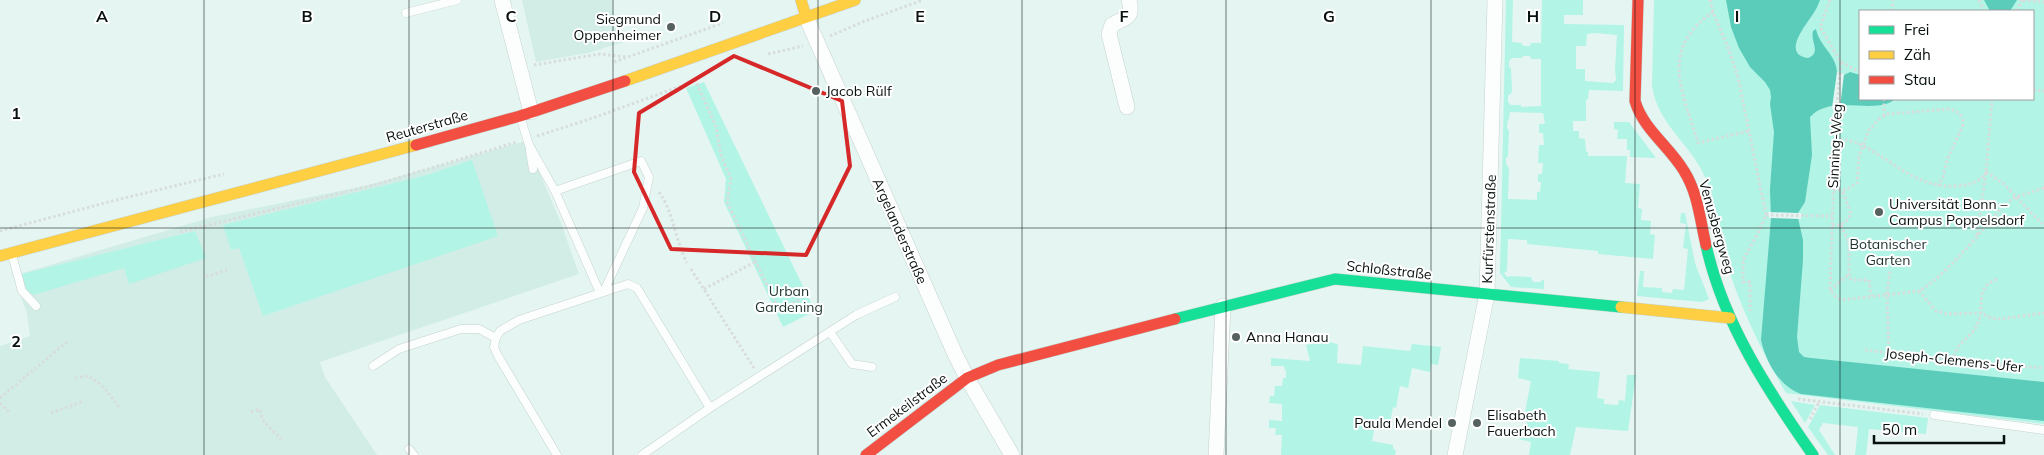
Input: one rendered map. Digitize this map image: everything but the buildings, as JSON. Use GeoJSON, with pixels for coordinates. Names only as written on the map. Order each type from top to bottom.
{"type":"FeatureCollection","features":[{"type":"Feature","properties":{"kind":"street"},"geometry":{"type":"LineString","coordinates":[[502,0],[518,62],[525,114]]}},
{"type":"Feature","properties":{"kind":"street","name":"Argelanderstraße"},"geometry":{"type":"LineString","coordinates":[[801,0],[806,17],[967,378],[1012,455]]}},
{"type":"Feature","properties":{"kind":"street","name":"Reuterstraße"},"geometry":{"type":"LineString","coordinates":[[0,256],[323,171],[525,114],[855,0]]}},
{"type":"Feature","properties":{"kind":"street"},"geometry":{"type":"LineString","coordinates":[[1127,107],[1110,34],[1112,25],[1128,16],[1130,12],[1129,0]]}},
{"type":"Feature","properties":{"kind":"street","name":"Kurfürstenstraße"},"geometry":{"type":"LineString","coordinates":[[1456,455],[1487,294],[1494,0]]}},
{"type":"Feature","properties":{"kind":"street","name":"Venusbergweg"},"geometry":{"type":"LineString","coordinates":[[1638,0],[1635,100],[1639,114],[1683,169],[1692,188],[1710,263],[1730,318],[1771,396],[1813,455]]}},
{"type":"Feature","properties":{"kind":"street","name":"Schloßstraße"},"geometry":{"type":"LineString","coordinates":[[967,378],[998,365],[1223,306],[1335,280],[1730,318]]}},
{"type":"Feature","properties":{"kind":"street"},"geometry":{"type":"LineString","coordinates":[[1216,455],[1223,306]]}},
{"type":"Feature","properties":{"kind":"street","name":"Ermekeilstraße"},"geometry":{"type":"LineString","coordinates":[[866,455],[967,378]]}},
{"type":"Feature","properties":{"kind":"lane"},"geometry":{"type":"LineString","coordinates":[[406,13],[458,0]]}},
{"type":"Feature","properties":{"kind":"lane"},"geometry":{"type":"LineString","coordinates":[[525,114],[533,169]]}},
{"type":"Feature","properties":{"kind":"lane"},"geometry":{"type":"LineString","coordinates":[[529,145],[555,191],[602,292]]}},
{"type":"Feature","properties":{"kind":"lane"},"geometry":{"type":"LineString","coordinates":[[555,191],[640,161],[649,177],[643,208],[602,292]]}},
{"type":"Feature","properties":{"kind":"lane"},"geometry":{"type":"LineString","coordinates":[[12,253],[22,290],[36,306]]}},
{"type":"Feature","properties":{"kind":"lane"},"geometry":{"type":"LineString","coordinates":[[557,455],[498,356],[494,347],[496,338],[500,331],[519,320],[628,284],[637,288],[710,408]]}},
{"type":"Feature","properties":{"kind":"lane"},"geometry":{"type":"LineString","coordinates":[[642,455],[710,408],[856,315],[895,297]]}},
{"type":"Feature","properties":{"kind":"lane"},"geometry":{"type":"LineString","coordinates":[[373,366],[399,349],[460,329],[479,329],[496,338]]}},
{"type":"Feature","properties":{"kind":"lane"},"geometry":{"type":"LineString","coordinates":[[830,332],[852,364],[872,367]]}},
{"type":"Feature","properties":{"kind":"lane"},"geometry":{"type":"LineString","coordinates":[[1934,415],[2044,430]]}},
{"type":"Feature","properties":{"kind":"path"},"geometry":{"type":"LineString","coordinates":[[1710,0],[1712,12],[1729,50],[1738,78],[1767,215],[1743,260],[1743,282],[1750,282],[1750,311]]}},
{"type":"Feature","properties":{"kind":"path"},"geometry":{"type":"LineString","coordinates":[[1830,0],[1820,27],[1822,34],[1841,62],[1859,71]]}},
{"type":"Feature","properties":{"kind":"path"},"geometry":{"type":"LineString","coordinates":[[2022,0],[2044,2]]}},
{"type":"Feature","properties":{"kind":"path"},"geometry":{"type":"LineString","coordinates":[[1712,12],[1698,22],[1687,37],[1680,53],[1678,69],[1696,144],[1748,131]]}},
{"type":"Feature","properties":{"kind":"path"},"geometry":{"type":"LineString","coordinates":[[612,62],[727,22]]}},
{"type":"Feature","properties":{"kind":"path"},"geometry":{"type":"LineString","coordinates":[[518,62],[536,65],[600,54],[627,57]]}},
{"type":"Feature","properties":{"kind":"path"},"geometry":{"type":"LineString","coordinates":[[688,59],[716,127],[720,155],[731,179],[727,202],[755,262],[779,310],[802,299]]}},
{"type":"Feature","properties":{"kind":"path","name":"Sinning-Weg"},"geometry":{"type":"LineString","coordinates":[[1830,290],[1836,112],[1841,62]]}},
{"type":"Feature","properties":{"kind":"path"},"geometry":{"type":"LineString","coordinates":[[1884,100],[1884,116]]}},
{"type":"Feature","properties":{"kind":"path"},"geometry":{"type":"LineString","coordinates":[[1977,235],[1986,172],[1992,100]]}},
{"type":"Feature","properties":{"kind":"path"},"geometry":{"type":"LineString","coordinates":[[1833,190],[1852,187],[1856,183],[1858,178],[1857,165],[1869,130],[1884,116],[1942,108],[1959,113],[1963,120],[1961,130],[1947,160],[1943,177],[1938,184]]}},
{"type":"Feature","properties":{"kind":"path"},"geometry":{"type":"LineString","coordinates":[[1835,139],[1852,141],[1911,176],[1938,184],[1951,186],[1971,184],[1982,178],[1986,172]]}},
{"type":"Feature","properties":{"kind":"path"},"geometry":{"type":"LineString","coordinates":[[1986,172],[2003,183],[2044,226]]}},
{"type":"Feature","properties":{"kind":"path"},"geometry":{"type":"LineString","coordinates":[[0,231],[112,201],[226,174]]}},
{"type":"Feature","properties":{"kind":"path"},"geometry":{"type":"LineString","coordinates":[[649,177],[665,200],[674,224],[678,244],[687,263]]}},
{"type":"Feature","properties":{"kind":"path"},"geometry":{"type":"LineString","coordinates":[[1848,275],[1830,290],[1837,298],[1842,300],[1919,292],[1932,283],[1946,269],[2008,202],[2016,197],[2044,188]]}},
{"type":"Feature","properties":{"kind":"path"},"geometry":{"type":"LineString","coordinates":[[1832,225],[1841,225],[1851,214],[1842,190]]}},
{"type":"Feature","properties":{"kind":"path"},"geometry":{"type":"LineString","coordinates":[[1767,215],[1832,216]]}},
{"type":"Feature","properties":{"kind":"path"},"geometry":{"type":"LineString","coordinates":[[1841,225],[1849,243],[1848,275],[1852,280],[1869,280],[1871,296]]}},
{"type":"Feature","properties":{"kind":"path"},"geometry":{"type":"LineString","coordinates":[[704,289],[755,262]]}},
{"type":"Feature","properties":{"kind":"path"},"geometry":{"type":"LineString","coordinates":[[691,269],[759,377]]}},
{"type":"Feature","properties":{"kind":"path"},"geometry":{"type":"LineString","coordinates":[[206,277],[227,270]]}},
{"type":"Feature","properties":{"kind":"path"},"geometry":{"type":"LineString","coordinates":[[1889,354],[1887,294],[1890,272]]}},
{"type":"Feature","properties":{"kind":"path"},"geometry":{"type":"LineString","coordinates":[[1953,361],[1959,343],[1975,330],[1981,314],[1982,291],[1997,279]]}},
{"type":"Feature","properties":{"kind":"path"},"geometry":{"type":"LineString","coordinates":[[1919,292],[1940,313],[1952,315],[1981,314],[2001,319],[2044,314]]}},
{"type":"Feature","properties":{"kind":"path"},"geometry":{"type":"LineString","coordinates":[[0,398],[68,341]]}},
{"type":"Feature","properties":{"kind":"path","name":"Joseph-Clemens-Ufer"},"geometry":{"type":"LineString","coordinates":[[1865,350],[1953,361],[2044,368]]}},
{"type":"Feature","properties":{"kind":"path"},"geometry":{"type":"LineString","coordinates":[[75,378],[88,376],[99,382],[120,410]]}},
{"type":"Feature","properties":{"kind":"path"},"geometry":{"type":"LineString","coordinates":[[1771,396],[1934,415]]}},
{"type":"Feature","properties":{"kind":"path"},"geometry":{"type":"LineString","coordinates":[[51,413],[84,401]]}},
{"type":"Feature","properties":{"kind":"path"},"geometry":{"type":"LineString","coordinates":[[0,403],[10,413]]}},
{"type":"Feature","properties":{"kind":"path"},"geometry":{"type":"LineString","coordinates":[[251,412],[259,409],[264,422],[281,439]]}},
{"type":"Feature","properties":{"kind":"highlighted area"},"geometry":{"type":"Polygon","coordinates":[[[734,56],[842,101],[850,166],[806,255],[671,249],[634,172],[639,113],[734,56]]]}},
{"type":"Feature","properties":{"kind":"shaded area"},"geometry":{"type":"Polygon","coordinates":[[[522,0],[612,0],[613,11],[624,42],[588,53],[536,62],[522,0]]]}},
{"type":"Feature","properties":{"kind":"shaded area"},"geometry":{"type":"Polygon","coordinates":[[[1726,0],[1820,0],[1801,32],[1796,45],[1796,51],[1808,58],[1812,56],[1815,50],[1812,35],[1816,29],[1821,41],[1834,61],[1837,73],[1844,75],[1850,72],[1859,75],[1859,100],[1893,100],[1887,104],[1877,106],[1829,106],[1819,110],[1810,117],[1812,155],[1805,202],[1798,213],[1803,240],[1797,337],[1799,352],[1804,357],[1811,358],[2044,382],[2044,421],[1801,394],[1780,379],[1766,357],[1761,340],[1771,218],[1770,189],[1774,132],[1770,104],[1771,97],[1770,90],[1765,82],[1750,67],[1739,48],[1731,27],[1726,0]]]}},
{"type":"Feature","properties":{"kind":"shaded area"},"geometry":{"type":"Polygon","coordinates":[[[1984,0],[2017,0],[2011,10],[1989,10],[1984,0]]]}},
{"type":"Feature","properties":{"kind":"shaded area"},"geometry":{"type":"Polygon","coordinates":[[[526,141],[561,223],[579,274],[320,362],[325,377],[377,455],[0,455],[0,346],[30,336],[27,313],[13,276],[212,217],[369,185],[526,141]]]}},
{"type":"Feature","properties":{"kind":"green space"},"geometry":{"type":"Polygon","coordinates":[[[1506,0],[1513,0],[1512,42],[1522,43],[1523,46],[1530,46],[1531,43],[1541,43],[1542,0],[1583,0],[1583,15],[1564,15],[1564,24],[1624,25],[1623,91],[1589,90],[1588,99],[1586,100],[1586,121],[1573,121],[1573,131],[1579,131],[1579,138],[1585,139],[1588,156],[1627,156],[1625,183],[1640,184],[1638,208],[1642,209],[1641,220],[1651,221],[1650,234],[1655,235],[1653,259],[1598,254],[1598,251],[1527,244],[1527,240],[1508,239],[1507,271],[1504,273],[1507,277],[1531,277],[1533,282],[1540,282],[1544,279],[1544,289],[1511,287],[1500,273],[1506,0]],[[1587,34],[1586,46],[1576,46],[1576,69],[1585,69],[1585,81],[1613,83],[1616,80],[1617,35],[1587,34]],[[1523,56],[1522,58],[1512,58],[1509,61],[1512,90],[1511,94],[1508,95],[1508,102],[1511,105],[1521,105],[1521,107],[1541,106],[1541,59],[1531,59],[1530,56],[1523,56]],[[1510,112],[1507,123],[1509,131],[1508,156],[1506,158],[1506,164],[1509,168],[1508,199],[1537,200],[1537,192],[1540,192],[1541,182],[1538,182],[1538,174],[1542,174],[1543,163],[1538,163],[1539,145],[1544,145],[1543,133],[1539,133],[1539,124],[1545,124],[1543,113],[1510,112]]]}},
{"type":"Feature","properties":{"kind":"green space","name":"Botanischer Garten"},"geometry":{"type":"Polygon","coordinates":[[[1654,0],[2044,0],[2044,424],[1786,393],[1768,362],[1738,295],[1726,261],[1712,196],[1705,177],[1699,165],[1667,123],[1655,100],[1652,86],[1654,0]]]}},
{"type":"Feature","properties":{"kind":"green space","name":"Urban Gardening"},"geometry":{"type":"Polygon","coordinates":[[[704,82],[815,311],[783,327],[724,202],[726,179],[686,88],[704,82]]]}},
{"type":"Feature","properties":{"kind":"green space"},"geometry":{"type":"Polygon","coordinates":[[[1614,122],[1629,122],[1656,158],[1630,157],[1630,150],[1627,150],[1627,139],[1617,139],[1618,130],[1614,129],[1614,122]]]}},
{"type":"Feature","properties":{"kind":"green space"},"geometry":{"type":"Polygon","coordinates":[[[472,160],[498,236],[263,316],[239,248],[231,250],[223,225],[427,175],[472,160]]]}},
{"type":"Feature","properties":{"kind":"green space"},"geometry":{"type":"Polygon","coordinates":[[[1681,213],[1685,213],[1695,263],[1709,299],[1702,302],[1637,296],[1640,271],[1644,271],[1643,287],[1662,288],[1662,292],[1672,293],[1673,289],[1684,290],[1688,249],[1683,248],[1686,224],[1680,223],[1681,213]]]}},
{"type":"Feature","properties":{"kind":"green space"},"geometry":{"type":"Polygon","coordinates":[[[195,231],[206,258],[129,284],[124,268],[33,295],[26,289],[22,274],[195,231]]]}},
{"type":"Feature","properties":{"kind":"green space"},"geometry":{"type":"Polygon","coordinates":[[[1324,341],[1338,344],[1337,363],[1361,365],[1363,346],[1410,351],[1412,344],[1441,347],[1438,365],[1431,364],[1430,372],[1412,368],[1408,388],[1400,386],[1396,408],[1393,407],[1389,428],[1375,426],[1372,441],[1393,445],[1396,451],[1395,455],[1281,455],[1282,435],[1275,435],[1276,428],[1269,428],[1269,420],[1282,421],[1282,404],[1269,403],[1270,396],[1274,396],[1275,386],[1282,386],[1283,378],[1286,378],[1286,371],[1284,366],[1271,366],[1271,358],[1310,361],[1306,345],[1324,341]]]}},
{"type":"Feature","properties":{"kind":"green space"},"geometry":{"type":"Polygon","coordinates":[[[1520,358],[1559,361],[1559,363],[1569,364],[1568,369],[1600,372],[1597,398],[1604,399],[1604,404],[1618,405],[1619,400],[1625,401],[1627,375],[1636,375],[1628,431],[1576,427],[1570,455],[1529,455],[1531,442],[1519,439],[1521,432],[1525,433],[1529,413],[1525,412],[1531,381],[1518,378],[1520,358]]]}},
{"type":"Feature","properties":{"kind":"green space"},"geometry":{"type":"Polygon","coordinates":[[[1791,401],[1815,405],[1805,423],[1791,401]]]}},
{"type":"Feature","properties":{"kind":"green space"},"geometry":{"type":"Polygon","coordinates":[[[1820,405],[1928,418],[1926,434],[1869,429],[1866,455],[1855,455],[1858,427],[1823,423],[1819,430],[1835,455],[1828,455],[1808,427],[1820,405]]]}},
{"type":"Feature","properties":{"kind":"pier"},"geometry":{"type":"Polygon","coordinates":[[[1837,72],[1844,74],[1840,108],[1832,108],[1837,72]]]}},
{"type":"Feature","properties":{"kind":"pier"},"geometry":{"type":"Polygon","coordinates":[[[1768,212],[1801,213],[1801,219],[1769,218],[1768,212]]]}},
{"type":"Feature","properties":{"kind":"traffic: fast"},"geometry":{"type":"LineString","coordinates":[[1706,245],[1714,274],[1735,329],[1764,381],[1813,455]]}},
{"type":"Feature","properties":{"kind":"traffic: fast"},"geometry":{"type":"LineString","coordinates":[[1175,319],[1335,279],[1621,307]]}},
{"type":"Feature","properties":{"kind":"traffic: slow"},"geometry":{"type":"LineString","coordinates":[[801,0],[806,17]]}},
{"type":"Feature","properties":{"kind":"traffic: slow"},"geometry":{"type":"LineString","coordinates":[[625,81],[855,0]]}},
{"type":"Feature","properties":{"kind":"traffic: slow"},"geometry":{"type":"LineString","coordinates":[[0,256],[416,145]]}},
{"type":"Feature","properties":{"kind":"traffic: slow"},"geometry":{"type":"LineString","coordinates":[[1621,307],[1730,318]]}},
{"type":"Feature","properties":{"kind":"traffic: jam"},"geometry":{"type":"LineString","coordinates":[[1638,0],[1635,101],[1650,129],[1678,162],[1689,179],[1696,197],[1706,245]]}},
{"type":"Feature","properties":{"kind":"traffic: jam"},"geometry":{"type":"LineString","coordinates":[[416,145],[520,116],[625,81]]}},
{"type":"Feature","properties":{"kind":"traffic: jam"},"geometry":{"type":"LineString","coordinates":[[866,455],[967,378],[998,365],[1175,319]]}},
{"type":"Feature","properties":{"kind":"place","name":"Siegmund Oppenheimer"},"geometry":{"type":"Point","coordinates":[671,27]}},
{"type":"Feature","properties":{"kind":"place","name":"Jacob Rülf"},"geometry":{"type":"Point","coordinates":[816,91]}},
{"type":"Feature","properties":{"kind":"place","name":"Universität Bonn – Campus Poppelsdorf"},"geometry":{"type":"Point","coordinates":[1879,212]}},
{"type":"Feature","properties":{"kind":"place","name":"Anna Hanau"},"geometry":{"type":"Point","coordinates":[1236,337]}},
{"type":"Feature","properties":{"kind":"place","name":"Paula Mendel"},"geometry":{"type":"Point","coordinates":[1452,423]}},
{"type":"Feature","properties":{"kind":"place","name":"Elisabeth Fauerbach"},"geometry":{"type":"Point","coordinates":[1477,423]}}]}
